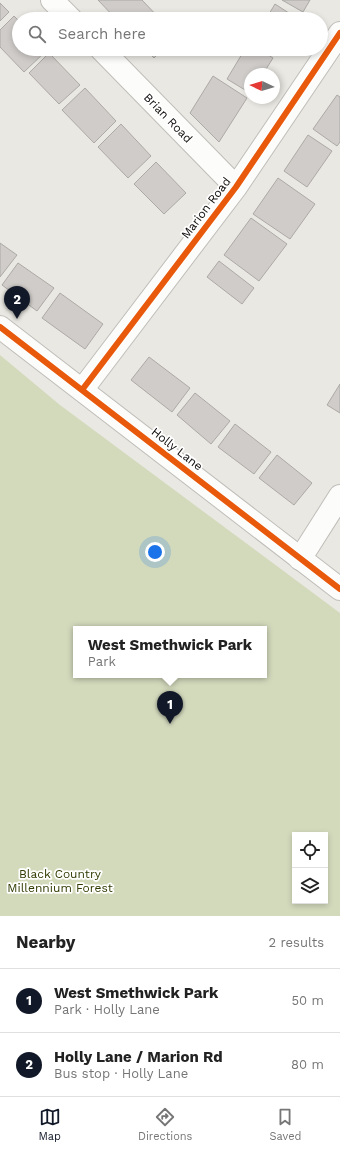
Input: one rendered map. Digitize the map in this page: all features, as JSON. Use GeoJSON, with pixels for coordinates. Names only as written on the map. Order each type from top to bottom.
{"type":"FeatureCollection","features":[{"type":"Feature","properties":{"kind":"street"},"geometry":{"type":"LineString","coordinates":[[52,0],[64,12]]}},
{"type":"Feature","properties":{"kind":"street","name":"Marion Road"},"geometry":{"type":"LineString","coordinates":[[328,51],[340,33]]}},
{"type":"Feature","properties":{"kind":"street","name":"Brian Road"},"geometry":{"type":"LineString","coordinates":[[107,56],[236,187]]}},
{"type":"Feature","properties":{"kind":"street","name":"Marion Road"},"geometry":{"type":"LineString","coordinates":[[82,390],[236,187],[324,56]]}},
{"type":"Feature","properties":{"kind":"street","name":"Holly Lane"},"geometry":{"type":"LineString","coordinates":[[0,327],[340,589]]}},
{"type":"Feature","properties":{"kind":"street"},"geometry":{"type":"LineString","coordinates":[[300,559],[340,496]]}},
{"type":"Feature","properties":{"kind":"green space","name":"Black Country Millennium Forest"},"geometry":{"type":"Polygon","coordinates":[[[0,355],[60,405],[340,613],[340,916],[0,916],[0,355]]]}},
{"type":"Feature","properties":{"kind":"building"},"geometry":{"type":"Polygon","coordinates":[[[98,0],[142,0],[153,12],[109,12],[98,0]]]}},
{"type":"Feature","properties":{"kind":"building"},"geometry":{"type":"Polygon","coordinates":[[[282,0],[310,0],[303,12],[282,0]]]}},
{"type":"Feature","properties":{"kind":"building"},"geometry":{"type":"Polygon","coordinates":[[[0,3],[9,12],[0,21],[0,3]]]}},
{"type":"Feature","properties":{"kind":"building"},"geometry":{"type":"Polygon","coordinates":[[[275,4],[287,12],[270,12],[275,4]]]}},
{"type":"Feature","properties":{"kind":"building"},"geometry":{"type":"Polygon","coordinates":[[[12,18],[12,56],[41,56],[24,72],[0,47],[0,30],[12,18]]]}},
{"type":"Feature","properties":{"kind":"building"},"geometry":{"type":"Polygon","coordinates":[[[46,56],[52,56],[80,85],[59,104],[29,73],[46,56]]]}},
{"type":"Feature","properties":{"kind":"building"},"geometry":{"type":"Polygon","coordinates":[[[241,56],[270,56],[273,58],[267,68],[244,68],[244,89],[227,79],[241,56]]]}},
{"type":"Feature","properties":{"kind":"building"},"geometry":{"type":"Polygon","coordinates":[[[213,76],[244,96],[244,103],[219,142],[190,113],[213,76]]]}},
{"type":"Feature","properties":{"kind":"building"},"geometry":{"type":"Polygon","coordinates":[[[85,88],[116,121],[94,143],[62,110],[85,88]]]}},
{"type":"Feature","properties":{"kind":"building"},"geometry":{"type":"Polygon","coordinates":[[[337,95],[340,97],[340,142],[337,146],[313,129],[337,95]]]}},
{"type":"Feature","properties":{"kind":"building"},"geometry":{"type":"Polygon","coordinates":[[[121,124],[151,156],[128,178],[98,147],[121,124]]]}},
{"type":"Feature","properties":{"kind":"building"},"geometry":{"type":"Polygon","coordinates":[[[308,135],[332,151],[307,187],[284,171],[308,135]]]}},
{"type":"Feature","properties":{"kind":"building"},"geometry":{"type":"Polygon","coordinates":[[[156,162],[186,193],[164,214],[134,184],[156,162]]]}},
{"type":"Feature","properties":{"kind":"building"},"geometry":{"type":"Polygon","coordinates":[[[278,178],[315,204],[290,239],[253,214],[278,178]]]}},
{"type":"Feature","properties":{"kind":"building"},"geometry":{"type":"Polygon","coordinates":[[[251,218],[287,244],[259,281],[224,255],[251,218]]]}},
{"type":"Feature","properties":{"kind":"building"},"geometry":{"type":"Polygon","coordinates":[[[0,243],[17,255],[0,277],[0,243]]]}},
{"type":"Feature","properties":{"kind":"building"},"geometry":{"type":"Polygon","coordinates":[[[219,261],[254,288],[242,304],[207,277],[219,261]]]}},
{"type":"Feature","properties":{"kind":"building"},"geometry":{"type":"Polygon","coordinates":[[[18,263],[54,288],[37,311],[2,285],[18,263]]]}},
{"type":"Feature","properties":{"kind":"building"},"geometry":{"type":"Polygon","coordinates":[[[60,293],[103,324],[85,349],[42,318],[60,293]]]}},
{"type":"Feature","properties":{"kind":"building"},"geometry":{"type":"Polygon","coordinates":[[[149,357],[190,388],[172,412],[131,380],[149,357]]]}},
{"type":"Feature","properties":{"kind":"building"},"geometry":{"type":"Polygon","coordinates":[[[340,384],[340,413],[327,405],[340,384]]]}},
{"type":"Feature","properties":{"kind":"building"},"geometry":{"type":"Polygon","coordinates":[[[195,393],[230,421],[211,444],[177,415],[195,393]]]}},
{"type":"Feature","properties":{"kind":"building"},"geometry":{"type":"Polygon","coordinates":[[[235,424],[271,452],[254,474],[218,447],[235,424]]]}},
{"type":"Feature","properties":{"kind":"building"},"geometry":{"type":"Polygon","coordinates":[[[277,455],[312,483],[294,505],[259,478],[277,455]]]}},
{"type":"Feature","properties":{"kind":"cycle path"},"geometry":{"type":"LineString","coordinates":[[328,51],[340,33]]}},
{"type":"Feature","properties":{"kind":"cycle path"},"geometry":{"type":"LineString","coordinates":[[82,390],[236,187],[324,56]]}},
{"type":"Feature","properties":{"kind":"cycle path"},"geometry":{"type":"LineString","coordinates":[[0,327],[340,589]]}},
{"type":"Feature","properties":{"kind":"place","name":"Holly Lane / Marion Rd"},"geometry":{"type":"Point","coordinates":[17,319]}},
{"type":"Feature","properties":{"kind":"place","name":"West Smethwick Park"},"geometry":{"type":"Point","coordinates":[170,724]}}]}
